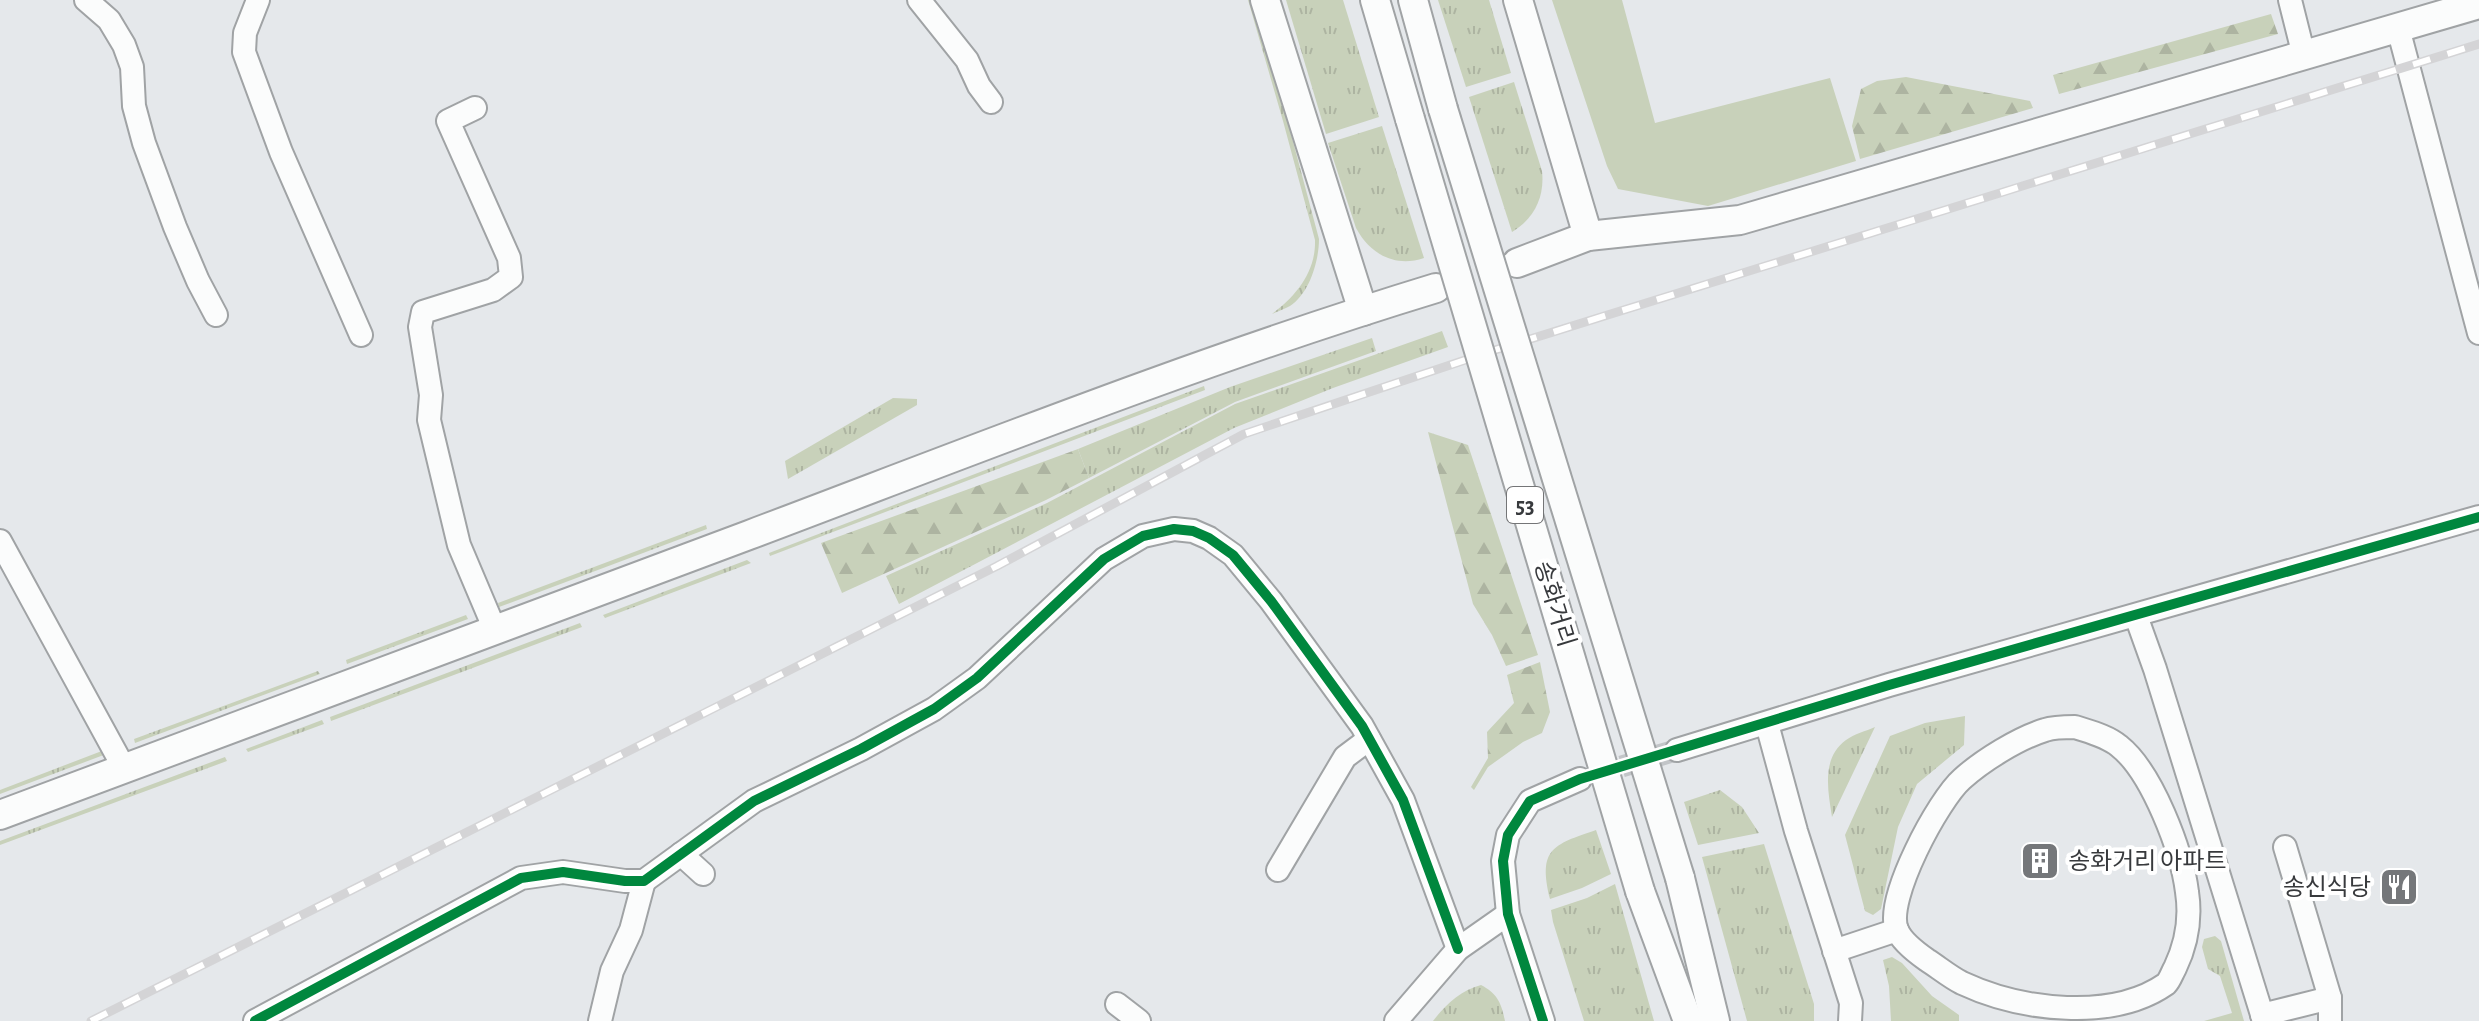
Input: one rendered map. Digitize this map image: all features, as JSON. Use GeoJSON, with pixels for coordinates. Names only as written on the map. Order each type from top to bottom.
{"type":"FeatureCollection","features":[{"type":"Feature","properties":{"kind":"main road"},"geometry":{"type":"LineString","coordinates":[[1265,0],[1363,311]]}},
{"type":"Feature","properties":{"kind":"main road","name":"송화거리"},"geometry":{"type":"LineString","coordinates":[[1375,0],[1640,891],[1688,1021]]}},
{"type":"Feature","properties":{"kind":"main road","name":"송화거리"},"geometry":{"type":"LineString","coordinates":[[1413,0],[1443,109],[1680,878],[1715,1021]]}},
{"type":"Feature","properties":{"kind":"main road"},"geometry":{"type":"LineString","coordinates":[[1518,0],[1588,236]]}},
{"type":"Feature","properties":{"kind":"main road"},"geometry":{"type":"LineString","coordinates":[[1517,263],[1588,236],[1740,220],[2479,4]]}},
{"type":"Feature","properties":{"kind":"main road"},"geometry":{"type":"LineString","coordinates":[[0,815],[1000,438],[1436,288]]}},
{"type":"Feature","properties":{"kind":"street"},"geometry":{"type":"LineString","coordinates":[[86,0],[109,20],[124,45],[132,67],[134,106],[144,143],[181,241],[216,315]]}},
{"type":"Feature","properties":{"kind":"street"},"geometry":{"type":"LineString","coordinates":[[258,0],[245,33],[244,52],[281,152],[361,335]]}},
{"type":"Feature","properties":{"kind":"street"},"geometry":{"type":"LineString","coordinates":[[919,0],[967,60],[979,86],[991,102]]}},
{"type":"Feature","properties":{"kind":"street"},"geometry":{"type":"LineString","coordinates":[[2290,0],[2304,56]]}},
{"type":"Feature","properties":{"kind":"street"},"geometry":{"type":"LineString","coordinates":[[2398,28],[2479,333]]}},
{"type":"Feature","properties":{"kind":"street"},"geometry":{"type":"LineString","coordinates":[[475,108],[448,121],[509,258],[511,277],[493,290],[423,312],[420,327],[431,395],[429,420],[459,545],[495,630]]}},
{"type":"Feature","properties":{"kind":"street"},"geometry":{"type":"LineString","coordinates":[[1677,750],[1889,685],[2479,517]]}},
{"type":"Feature","properties":{"kind":"street"},"geometry":{"type":"LineString","coordinates":[[255,1021],[521,878],[563,872],[644,881],[754,801],[934,709],[977,678],[1104,559],[1143,536],[1174,529],[1201,535],[1233,555],[1271,601],[1369,739],[1403,800],[1458,949]]}},
{"type":"Feature","properties":{"kind":"street"},"geometry":{"type":"LineString","coordinates":[[0,541],[124,768]]}},
{"type":"Feature","properties":{"kind":"street"},"geometry":{"type":"LineString","coordinates":[[2136,616],[2263,1018],[2330,998]]}},
{"type":"Feature","properties":{"kind":"street"},"geometry":{"type":"LineString","coordinates":[[1767,724],[1796,831],[1834,951],[1848,1015]]}},
{"type":"Feature","properties":{"kind":"street"},"geometry":{"type":"LineString","coordinates":[[2075,727],[2119,746],[2138,767],[2158,801],[2175,846],[2187,891],[2188,924],[2180,957],[2168,983],[2146,1000],[2117,1012],[2079,1017],[2025,1014],[1961,982],[1915,952],[1897,930],[1896,912],[1913,859],[1931,819],[1961,779],[2025,737],[2049,728],[2075,727]]}},
{"type":"Feature","properties":{"kind":"street"},"geometry":{"type":"LineString","coordinates":[[1278,870],[1345,757],[1369,739]]}},
{"type":"Feature","properties":{"kind":"street"},"geometry":{"type":"LineString","coordinates":[[1543,1021],[1508,914],[1503,861],[1508,835],[1530,801],[1580,779]]}},
{"type":"Feature","properties":{"kind":"street"},"geometry":{"type":"LineString","coordinates":[[2175,846],[2208,841]]}},
{"type":"Feature","properties":{"kind":"street"},"geometry":{"type":"LineString","coordinates":[[2285,847],[2330,998],[2330,1021]]}},
{"type":"Feature","properties":{"kind":"street"},"geometry":{"type":"LineString","coordinates":[[681,854],[703,874]]}},
{"type":"Feature","properties":{"kind":"street"},"geometry":{"type":"LineString","coordinates":[[600,1021],[612,971],[631,930],[644,881]]}},
{"type":"Feature","properties":{"kind":"street"},"geometry":{"type":"LineString","coordinates":[[1396,1021],[1458,949],[1508,914]]}},
{"type":"Feature","properties":{"kind":"street"},"geometry":{"type":"LineString","coordinates":[[1834,951],[1897,930]]}},
{"type":"Feature","properties":{"kind":"street"},"geometry":{"type":"LineString","coordinates":[[1117,1004],[1139,1021]]}},
{"type":"Feature","properties":{"kind":"green space"},"geometry":{"type":"Polygon","coordinates":[[[1248,0],[1251,0],[1287,119],[1319,239],[1315,266],[1303,293],[1290,306],[1272,314],[1303,282],[1312,263],[1315,240],[1248,0]]]}},
{"type":"Feature","properties":{"kind":"green space"},"geometry":{"type":"Polygon","coordinates":[[[1286,0],[1343,0],[1379,117],[1326,134],[1286,0]]]}},
{"type":"Feature","properties":{"kind":"green space"},"geometry":{"type":"Polygon","coordinates":[[[1438,0],[1489,0],[1511,73],[1466,87],[1438,0]]]}},
{"type":"Feature","properties":{"kind":"green space"},"geometry":{"type":"Polygon","coordinates":[[[1552,0],[1622,0],[1655,123],[1830,78],[1856,161],[1708,206],[1618,189],[1607,166],[1552,0]]]}},
{"type":"Feature","properties":{"kind":"green space"},"geometry":{"type":"Polygon","coordinates":[[[2271,14],[2278,34],[2059,94],[2053,75],[2271,14]]]}},
{"type":"Feature","properties":{"kind":"green space"},"geometry":{"type":"Polygon","coordinates":[[[1906,77],[2030,101],[2033,108],[1860,159],[1852,126],[1861,89],[1877,81],[1906,77]]]}},
{"type":"Feature","properties":{"kind":"green space"},"geometry":{"type":"Polygon","coordinates":[[[1514,82],[1542,171],[1542,190],[1532,214],[1512,232],[1469,97],[1514,82]]]}},
{"type":"Feature","properties":{"kind":"green space"},"geometry":{"type":"Polygon","coordinates":[[[1382,126],[1424,258],[1393,260],[1368,245],[1356,228],[1328,143],[1382,126]]]}},
{"type":"Feature","properties":{"kind":"green space"},"geometry":{"type":"Polygon","coordinates":[[[1442,331],[1448,347],[1234,428],[899,604],[886,576],[1047,503],[1235,404],[1442,331]]]}},
{"type":"Feature","properties":{"kind":"green space"},"geometry":{"type":"Polygon","coordinates":[[[1372,338],[1376,351],[1235,402],[1089,478],[1078,449],[1230,387],[1372,338]]]}},
{"type":"Feature","properties":{"kind":"green space"},"geometry":{"type":"Polygon","coordinates":[[[1204,386],[1205,390],[770,556],[769,553],[1204,386]]]}},
{"type":"Feature","properties":{"kind":"green space"},"geometry":{"type":"Polygon","coordinates":[[[893,398],[917,399],[917,405],[788,479],[785,461],[893,398]]]}},
{"type":"Feature","properties":{"kind":"green space"},"geometry":{"type":"Polygon","coordinates":[[[1428,432],[1468,445],[1538,655],[1506,666],[1473,604],[1428,432]]]}},
{"type":"Feature","properties":{"kind":"green space"},"geometry":{"type":"Polygon","coordinates":[[[1078,449],[1089,478],[842,593],[821,543],[1078,449]]]}},
{"type":"Feature","properties":{"kind":"green space"},"geometry":{"type":"Polygon","coordinates":[[[706,525],[707,529],[499,607],[498,603],[706,525]]]}},
{"type":"Feature","properties":{"kind":"green space"},"geometry":{"type":"Polygon","coordinates":[[[747,560],[751,563],[605,618],[603,615],[747,560]]]}},
{"type":"Feature","properties":{"kind":"green space"},"geometry":{"type":"Polygon","coordinates":[[[466,615],[468,619],[347,664],[346,660],[466,615]]]}},
{"type":"Feature","properties":{"kind":"green space"},"geometry":{"type":"Polygon","coordinates":[[[580,623],[582,627],[331,721],[330,717],[580,623]]]}},
{"type":"Feature","properties":{"kind":"green space"},"geometry":{"type":"Polygon","coordinates":[[[1540,662],[1550,712],[1542,733],[1523,742],[1488,767],[1474,790],[1471,787],[1488,758],[1487,732],[1514,703],[1507,675],[1540,662]]]}},
{"type":"Feature","properties":{"kind":"green space"},"geometry":{"type":"Polygon","coordinates":[[[318,671],[320,674],[135,743],[134,739],[318,671]]]}},
{"type":"Feature","properties":{"kind":"green space"},"geometry":{"type":"Polygon","coordinates":[[[1965,716],[1964,745],[1917,784],[1898,827],[1881,909],[1873,915],[1865,911],[1845,835],[1890,736],[1925,723],[1965,716]]]}},
{"type":"Feature","properties":{"kind":"green space"},"geometry":{"type":"Polygon","coordinates":[[[322,720],[324,724],[248,752],[246,749],[322,720]]]}},
{"type":"Feature","properties":{"kind":"green space"},"geometry":{"type":"Polygon","coordinates":[[[1875,727],[1832,817],[1828,776],[1833,756],[1846,740],[1875,727]]]}},
{"type":"Feature","properties":{"kind":"green space"},"geometry":{"type":"Polygon","coordinates":[[[107,749],[109,753],[0,794],[0,790],[107,749]]]}},
{"type":"Feature","properties":{"kind":"green space"},"geometry":{"type":"Polygon","coordinates":[[[225,757],[227,761],[0,845],[0,841],[225,757]]]}},
{"type":"Feature","properties":{"kind":"green space"},"geometry":{"type":"Polygon","coordinates":[[[1720,790],[1742,807],[1759,833],[1698,845],[1684,802],[1720,790]]]}},
{"type":"Feature","properties":{"kind":"green space"},"geometry":{"type":"Polygon","coordinates":[[[1596,830],[1611,874],[1550,899],[1546,869],[1552,851],[1569,840],[1596,830]]]}},
{"type":"Feature","properties":{"kind":"green space"},"geometry":{"type":"Polygon","coordinates":[[[1764,844],[1814,1004],[1814,1021],[1747,1021],[1702,857],[1764,844]]]}},
{"type":"Feature","properties":{"kind":"green space"},"geometry":{"type":"Polygon","coordinates":[[[1615,884],[1654,1021],[1584,1021],[1553,922],[1551,910],[1587,898],[1615,884]]]}},
{"type":"Feature","properties":{"kind":"green space"},"geometry":{"type":"Polygon","coordinates":[[[2215,936],[2221,941],[2244,1021],[2204,1021],[2232,1013],[2220,976],[2208,969],[2202,947],[2204,939],[2215,936]]]}},
{"type":"Feature","properties":{"kind":"green space"},"geometry":{"type":"Polygon","coordinates":[[[1892,957],[1902,963],[1932,996],[1959,1015],[1959,1021],[1891,1021],[1889,986],[1883,960],[1892,957]]]}},
{"type":"Feature","properties":{"kind":"green space"},"geometry":{"type":"Polygon","coordinates":[[[1481,985],[1498,1000],[1505,1021],[1433,1021],[1454,998],[1481,985]]]}},
{"type":"Feature","properties":{"kind":"tunnel"},"geometry":{"type":"LineString","coordinates":[[1590,776],[1677,750]]}},
{"type":"Feature","properties":{"kind":"railway"},"geometry":{"type":"LineString","coordinates":[[91,1021],[997,566],[1244,434],[1495,350],[2479,44]]}},
{"type":"Feature","properties":{"kind":"cycle path"},"geometry":{"type":"LineString","coordinates":[[1543,1021],[1508,914],[1503,861],[1508,835],[1530,801],[1580,779],[1889,685],[2479,517]]}},
{"type":"Feature","properties":{"kind":"cycle path"},"geometry":{"type":"LineString","coordinates":[[255,1021],[521,878],[563,872],[644,881],[754,801],[934,709],[977,678],[1104,559],[1143,536],[1174,529],[1193,531],[1209,538],[1233,555],[1271,601],[1362,726],[1403,800],[1458,949]]}},
{"type":"Feature","properties":{"kind":"place","name":"송화거리 아파트"},"geometry":{"type":"Point","coordinates":[2040,861]}},
{"type":"Feature","properties":{"kind":"place","name":"송신식당"},"geometry":{"type":"Point","coordinates":[2399,887]}}]}
